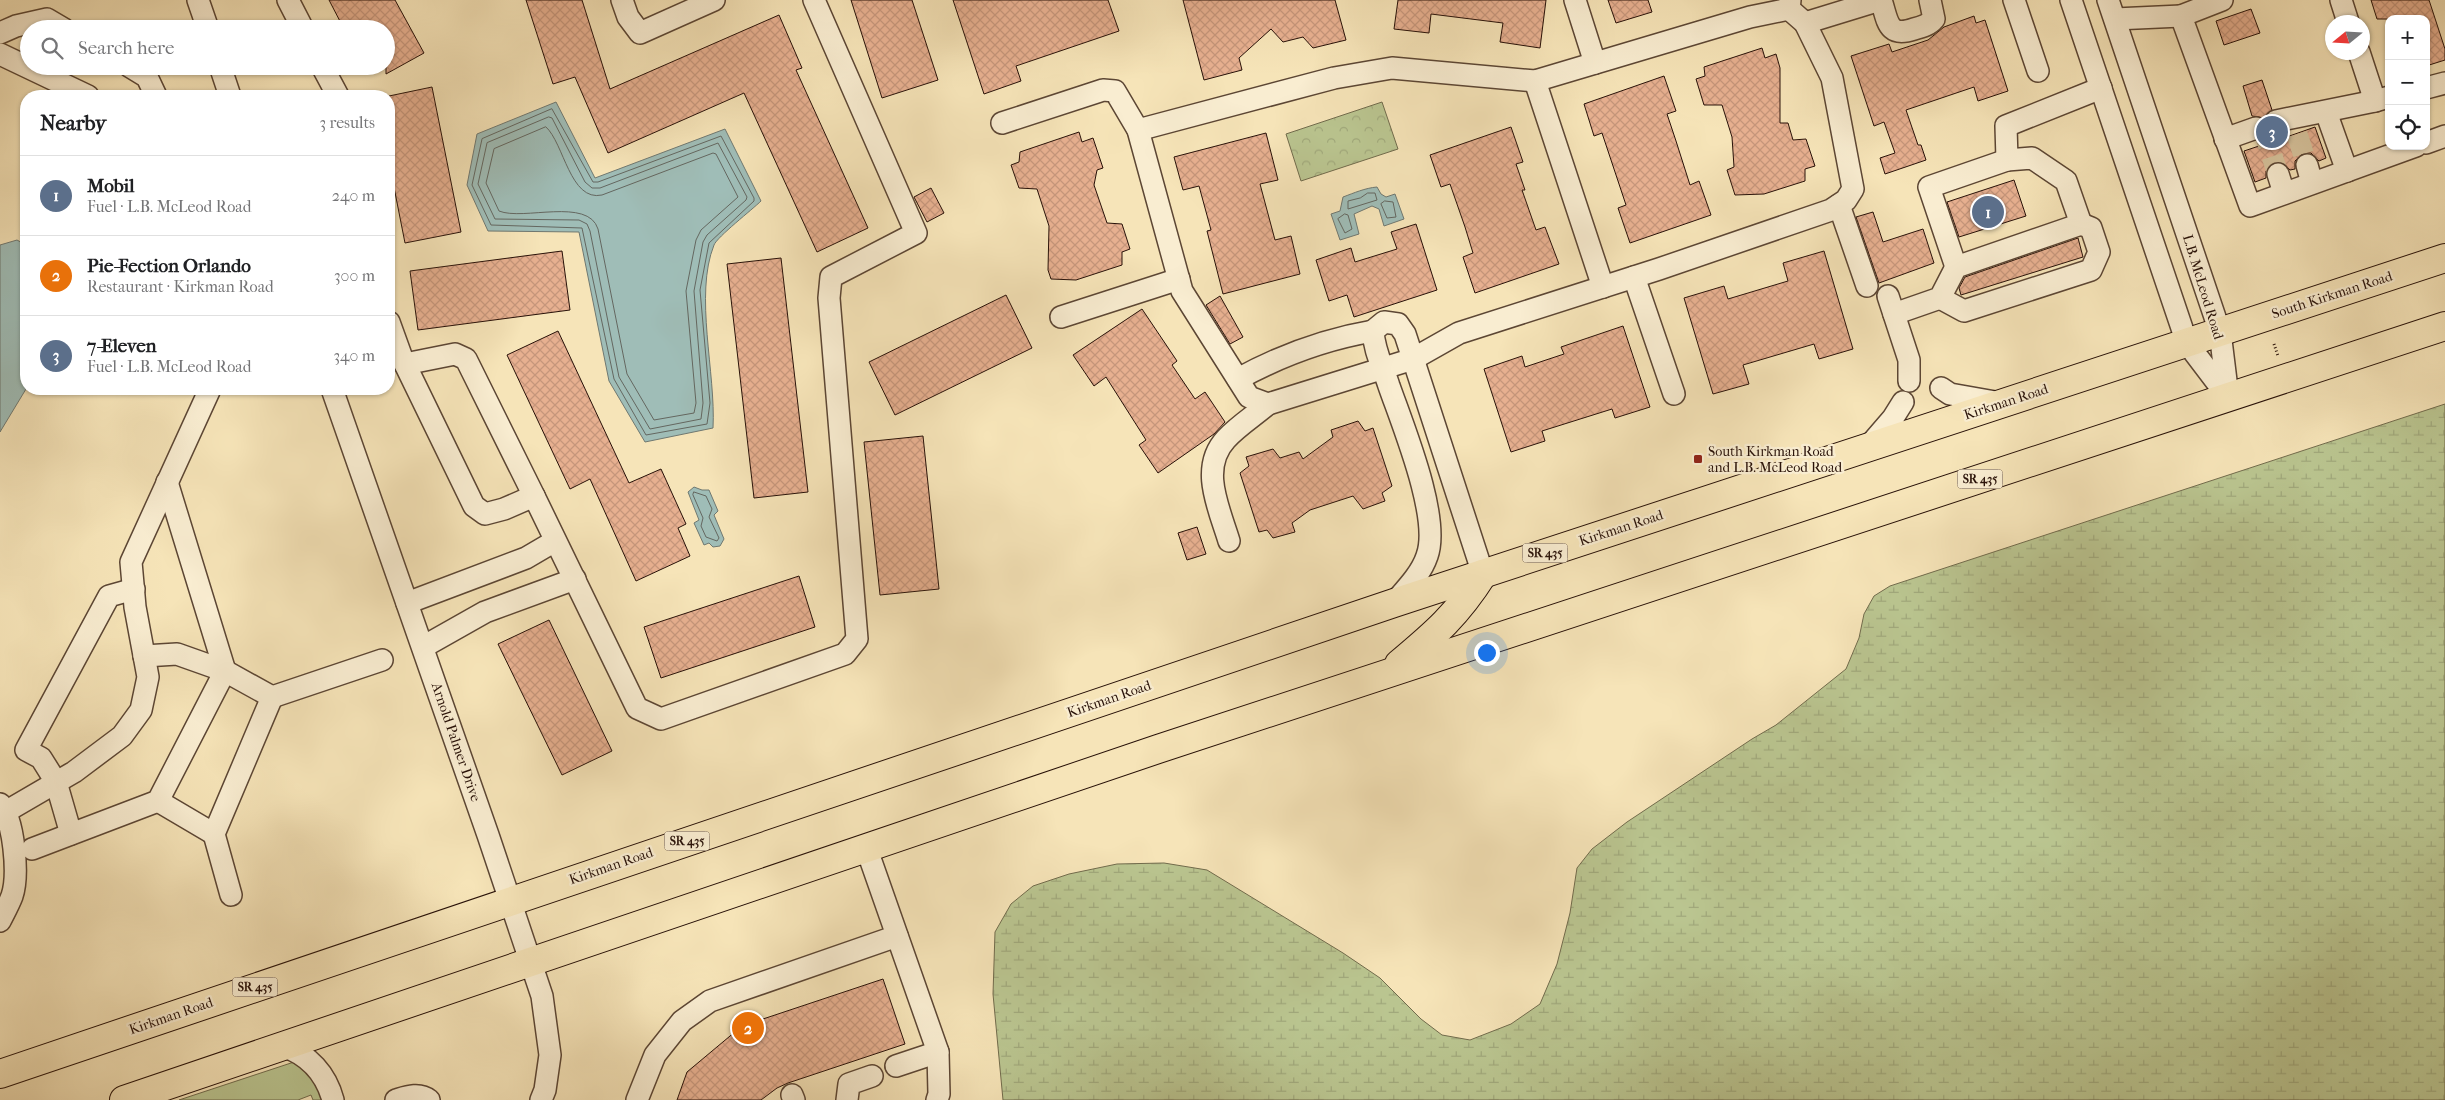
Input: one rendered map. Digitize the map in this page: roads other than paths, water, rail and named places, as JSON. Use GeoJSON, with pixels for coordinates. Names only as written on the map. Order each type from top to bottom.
{"type":"FeatureCollection","features":[{"type":"Feature","properties":{"kind":"main road","name":"South Kirkman Road"},"geometry":{"type":"LineString","coordinates":[[2220,332],[2445,258]]}},
{"type":"Feature","properties":{"kind":"main road","name":"SR 435"},"geometry":{"type":"LineString","coordinates":[[124,1100],[866,847],[2445,326]]}},
{"type":"Feature","properties":{"kind":"main road","name":"Kirkman Road"},"geometry":{"type":"LineString","coordinates":[[0,1074],[510,900],[1394,603],[2220,332]]}},
{"type":"Feature","properties":{"kind":"main road"},"geometry":{"type":"LineString","coordinates":[[1386,674],[1445,626],[1467,599],[1482,574]]}},
{"type":"Feature","properties":{"kind":"street"},"geometry":{"type":"LineString","coordinates":[[198,0],[205,20]]}},
{"type":"Feature","properties":{"kind":"street"},"geometry":{"type":"LineString","coordinates":[[288,0],[298,20]]}},
{"type":"Feature","properties":{"kind":"street"},"geometry":{"type":"LineString","coordinates":[[622,0],[628,17],[640,32],[682,6],[714,0]]}},
{"type":"Feature","properties":{"kind":"street"},"geometry":{"type":"LineString","coordinates":[[405,364],[455,354],[466,359],[637,708],[660,719],[845,654],[857,639],[829,298],[831,277],[916,234],[814,0]]}},
{"type":"Feature","properties":{"kind":"street"},"geometry":{"type":"LineString","coordinates":[[1575,0],[1595,63]]}},
{"type":"Feature","properties":{"kind":"street"},"geometry":{"type":"LineString","coordinates":[[1805,23],[1880,0],[1889,26],[1894,32],[1900,34],[1930,24],[1934,19],[1930,0]]}},
{"type":"Feature","properties":{"kind":"street"},"geometry":{"type":"LineString","coordinates":[[2014,0],[2038,71]]}},
{"type":"Feature","properties":{"kind":"street","name":"L.B. McLeod Road"},"geometry":{"type":"LineString","coordinates":[[2071,0],[2187,343],[2228,397]]}},
{"type":"Feature","properties":{"kind":"street"},"geometry":{"type":"LineString","coordinates":[[2341,0],[2346,15]]}},
{"type":"Feature","properties":{"kind":"street"},"geometry":{"type":"LineString","coordinates":[[2112,9],[2181,16],[2212,2]]}},
{"type":"Feature","properties":{"kind":"street"},"geometry":{"type":"LineString","coordinates":[[1138,130],[1334,78],[1392,68],[1535,81],[1790,4],[1805,23],[1832,78],[1836,96],[1853,189],[1846,200],[1831,210],[1634,277],[1458,333],[1413,359],[1268,404],[1226,440],[1214,458],[1212,486],[1229,541]]}},
{"type":"Feature","properties":{"kind":"street","name":"L.B. McLeod Road"},"geometry":{"type":"LineString","coordinates":[[2112,9],[2220,332],[2228,397]]}},
{"type":"Feature","properties":{"kind":"street"},"geometry":{"type":"LineString","coordinates":[[2181,16],[2250,206],[2281,184],[2309,174],[2347,171],[2405,150]]}},
{"type":"Feature","properties":{"kind":"street"},"geometry":{"type":"LineString","coordinates":[[0,33],[20,25]]}},
{"type":"Feature","properties":{"kind":"street"},"geometry":{"type":"LineString","coordinates":[[0,54],[20,64]]}},
{"type":"Feature","properties":{"kind":"street"},"geometry":{"type":"LineString","coordinates":[[2225,139],[2382,99],[2362,60]]}},
{"type":"Feature","properties":{"kind":"street"},"geometry":{"type":"LineString","coordinates":[[44,75],[75,90]]}},
{"type":"Feature","properties":{"kind":"street"},"geometry":{"type":"LineString","coordinates":[[145,75],[153,90]]}},
{"type":"Feature","properties":{"kind":"street"},"geometry":{"type":"LineString","coordinates":[[223,75],[228,90]]}},
{"type":"Feature","properties":{"kind":"street"},"geometry":{"type":"LineString","coordinates":[[326,75],[333,90]]}},
{"type":"Feature","properties":{"kind":"street"},"geometry":{"type":"LineString","coordinates":[[1535,81],[1603,287]]}},
{"type":"Feature","properties":{"kind":"street"},"geometry":{"type":"LineString","coordinates":[[2430,87],[2445,83]]}},
{"type":"Feature","properties":{"kind":"street"},"geometry":{"type":"LineString","coordinates":[[2007,160],[2006,126],[2101,88]]}},
{"type":"Feature","properties":{"kind":"street"},"geometry":{"type":"LineString","coordinates":[[1002,123],[1103,90],[1115,91],[1138,130],[1182,291],[1249,396],[1268,404]]}},
{"type":"Feature","properties":{"kind":"street"},"geometry":{"type":"LineString","coordinates":[[2326,112],[2347,171]]}},
{"type":"Feature","properties":{"kind":"street"},"geometry":{"type":"LineString","coordinates":[[2430,142],[2445,136]]}},
{"type":"Feature","properties":{"kind":"street"},"geometry":{"type":"LineString","coordinates":[[1956,267],[1929,187],[2007,160],[2032,158],[2066,180],[2081,224]]}},
{"type":"Feature","properties":{"kind":"street"},"geometry":{"type":"LineString","coordinates":[[1839,205],[1867,286]]}},
{"type":"Feature","properties":{"kind":"street"},"geometry":{"type":"LineString","coordinates":[[1914,372],[1891,305],[1940,298],[1964,311],[2091,270],[2098,252],[2090,228],[2081,224],[1956,267],[1940,298]]}},
{"type":"Feature","properties":{"kind":"street"},"geometry":{"type":"LineString","coordinates":[[1634,277],[1674,394]]}},
{"type":"Feature","properties":{"kind":"street"},"geometry":{"type":"LineString","coordinates":[[1061,317],[1179,279]]}},
{"type":"Feature","properties":{"kind":"street"},"geometry":{"type":"LineString","coordinates":[[1238,379],[1265,364],[1343,336],[1374,331],[1384,322],[1398,324],[1405,334],[1482,574]]}},
{"type":"Feature","properties":{"kind":"street"},"geometry":{"type":"LineString","coordinates":[[1374,331],[1374,346],[1384,369],[1410,449],[1430,520],[1427,558],[1409,586],[1394,603]]}},
{"type":"Feature","properties":{"kind":"street"},"geometry":{"type":"LineString","coordinates":[[395,338],[405,364],[474,506],[485,514],[504,509],[534,496]]}},
{"type":"Feature","properties":{"kind":"street"},"geometry":{"type":"LineString","coordinates":[[1941,388],[1950,394],[2003,403]]}},
{"type":"Feature","properties":{"kind":"street"},"geometry":{"type":"LineString","coordinates":[[0,921],[12,894],[15,862],[2,809],[74,772],[122,736],[141,710],[148,677],[131,562],[207,395]]}},
{"type":"Feature","properties":{"kind":"street","name":"Arnold Palmer Drive"},"geometry":{"type":"LineString","coordinates":[[334,395],[423,647],[542,996],[548,1037],[548,1070],[541,1100]]}},
{"type":"Feature","properties":{"kind":"street"},"geometry":{"type":"LineString","coordinates":[[1868,447],[1894,418],[1903,402]]}},
{"type":"Feature","properties":{"kind":"street"},"geometry":{"type":"LineString","coordinates":[[32,849],[158,802],[225,671],[167,482]]}},
{"type":"Feature","properties":{"kind":"street"},"geometry":{"type":"LineString","coordinates":[[407,603],[526,558],[555,541]]}},
{"type":"Feature","properties":{"kind":"street"},"geometry":{"type":"LineString","coordinates":[[423,647],[486,612],[575,579]]}},
{"type":"Feature","properties":{"kind":"street"},"geometry":{"type":"LineString","coordinates":[[71,834],[56,782],[41,758],[26,750],[109,596],[134,589]]}},
{"type":"Feature","properties":{"kind":"street"},"geometry":{"type":"LineString","coordinates":[[144,656],[177,654],[225,671],[272,698]]}},
{"type":"Feature","properties":{"kind":"street"},"geometry":{"type":"LineString","coordinates":[[231,895],[214,834],[272,698],[382,660]]}},
{"type":"Feature","properties":{"kind":"street"},"geometry":{"type":"LineString","coordinates":[[158,802],[214,834]]}},
{"type":"Feature","properties":{"kind":"street"},"geometry":{"type":"LineString","coordinates":[[866,847],[938,1052],[939,1094],[937,1100]]}},
{"type":"Feature","properties":{"kind":"street"},"geometry":{"type":"LineString","coordinates":[[637,1100],[655,1055],[682,1021],[710,1002],[897,936]]}},
{"type":"Feature","properties":{"kind":"street"},"geometry":{"type":"LineString","coordinates":[[283,1046],[298,1053],[314,1065],[326,1082],[333,1100]]}},
{"type":"Feature","properties":{"kind":"street"},"geometry":{"type":"LineString","coordinates":[[896,1066],[938,1052]]}},
{"type":"Feature","properties":{"kind":"street"},"geometry":{"type":"LineString","coordinates":[[847,1100],[849,1084],[872,1076]]}},
{"type":"Feature","properties":{"kind":"street"},"geometry":{"type":"LineString","coordinates":[[396,1100],[410,1096],[424,1096],[428,1100]]}},
{"type":"Feature","properties":{"kind":"water"},"geometry":{"type":"Polygon","coordinates":[[[556,102],[595,178],[725,129],[761,201],[717,241],[708,265],[706,310],[712,383],[713,428],[645,442],[609,381],[579,232],[488,231],[467,185],[477,134],[556,102]]]}},
{"type":"Feature","properties":{"kind":"water"},"geometry":{"type":"Polygon","coordinates":[[[1377,187],[1381,194],[1386,197],[1395,194],[1404,219],[1384,226],[1379,209],[1372,206],[1354,214],[1359,234],[1340,240],[1331,214],[1340,211],[1343,197],[1377,187]]]}},
{"type":"Feature","properties":{"kind":"water"},"geometry":{"type":"Polygon","coordinates":[[[17,240],[20,242],[20,395],[22,395],[0,432],[0,245],[17,240]]]}},
{"type":"Feature","properties":{"kind":"water"},"geometry":{"type":"Polygon","coordinates":[[[694,487],[709,490],[718,511],[714,515],[724,539],[720,546],[713,547],[709,543],[704,545],[694,523],[699,520],[688,492],[694,487]]]}},
{"type":"Feature","properties":{"kind":"tunnel"},"geometry":{"type":"LineString","coordinates":[[2262,126],[2278,174]]}},
{"type":"Feature","properties":{"kind":"tunnel"},"geometry":{"type":"LineString","coordinates":[[2297,134],[2307,165]]}},
{"type":"Feature","properties":{"kind":"place","name":"7-Eleven"},"geometry":{"type":"Point","coordinates":[2272,132]}},
{"type":"Feature","properties":{"kind":"place","name":"Mobil"},"geometry":{"type":"Point","coordinates":[1988,212]}},
{"type":"Feature","properties":{"kind":"place","name":"South Kirkman Road and L.B. McLeod Road"},"geometry":{"type":"Point","coordinates":[1698,459]}},
{"type":"Feature","properties":{"kind":"place","name":"Pie-Fection Orlando"},"geometry":{"type":"Point","coordinates":[748,1028]}}]}
